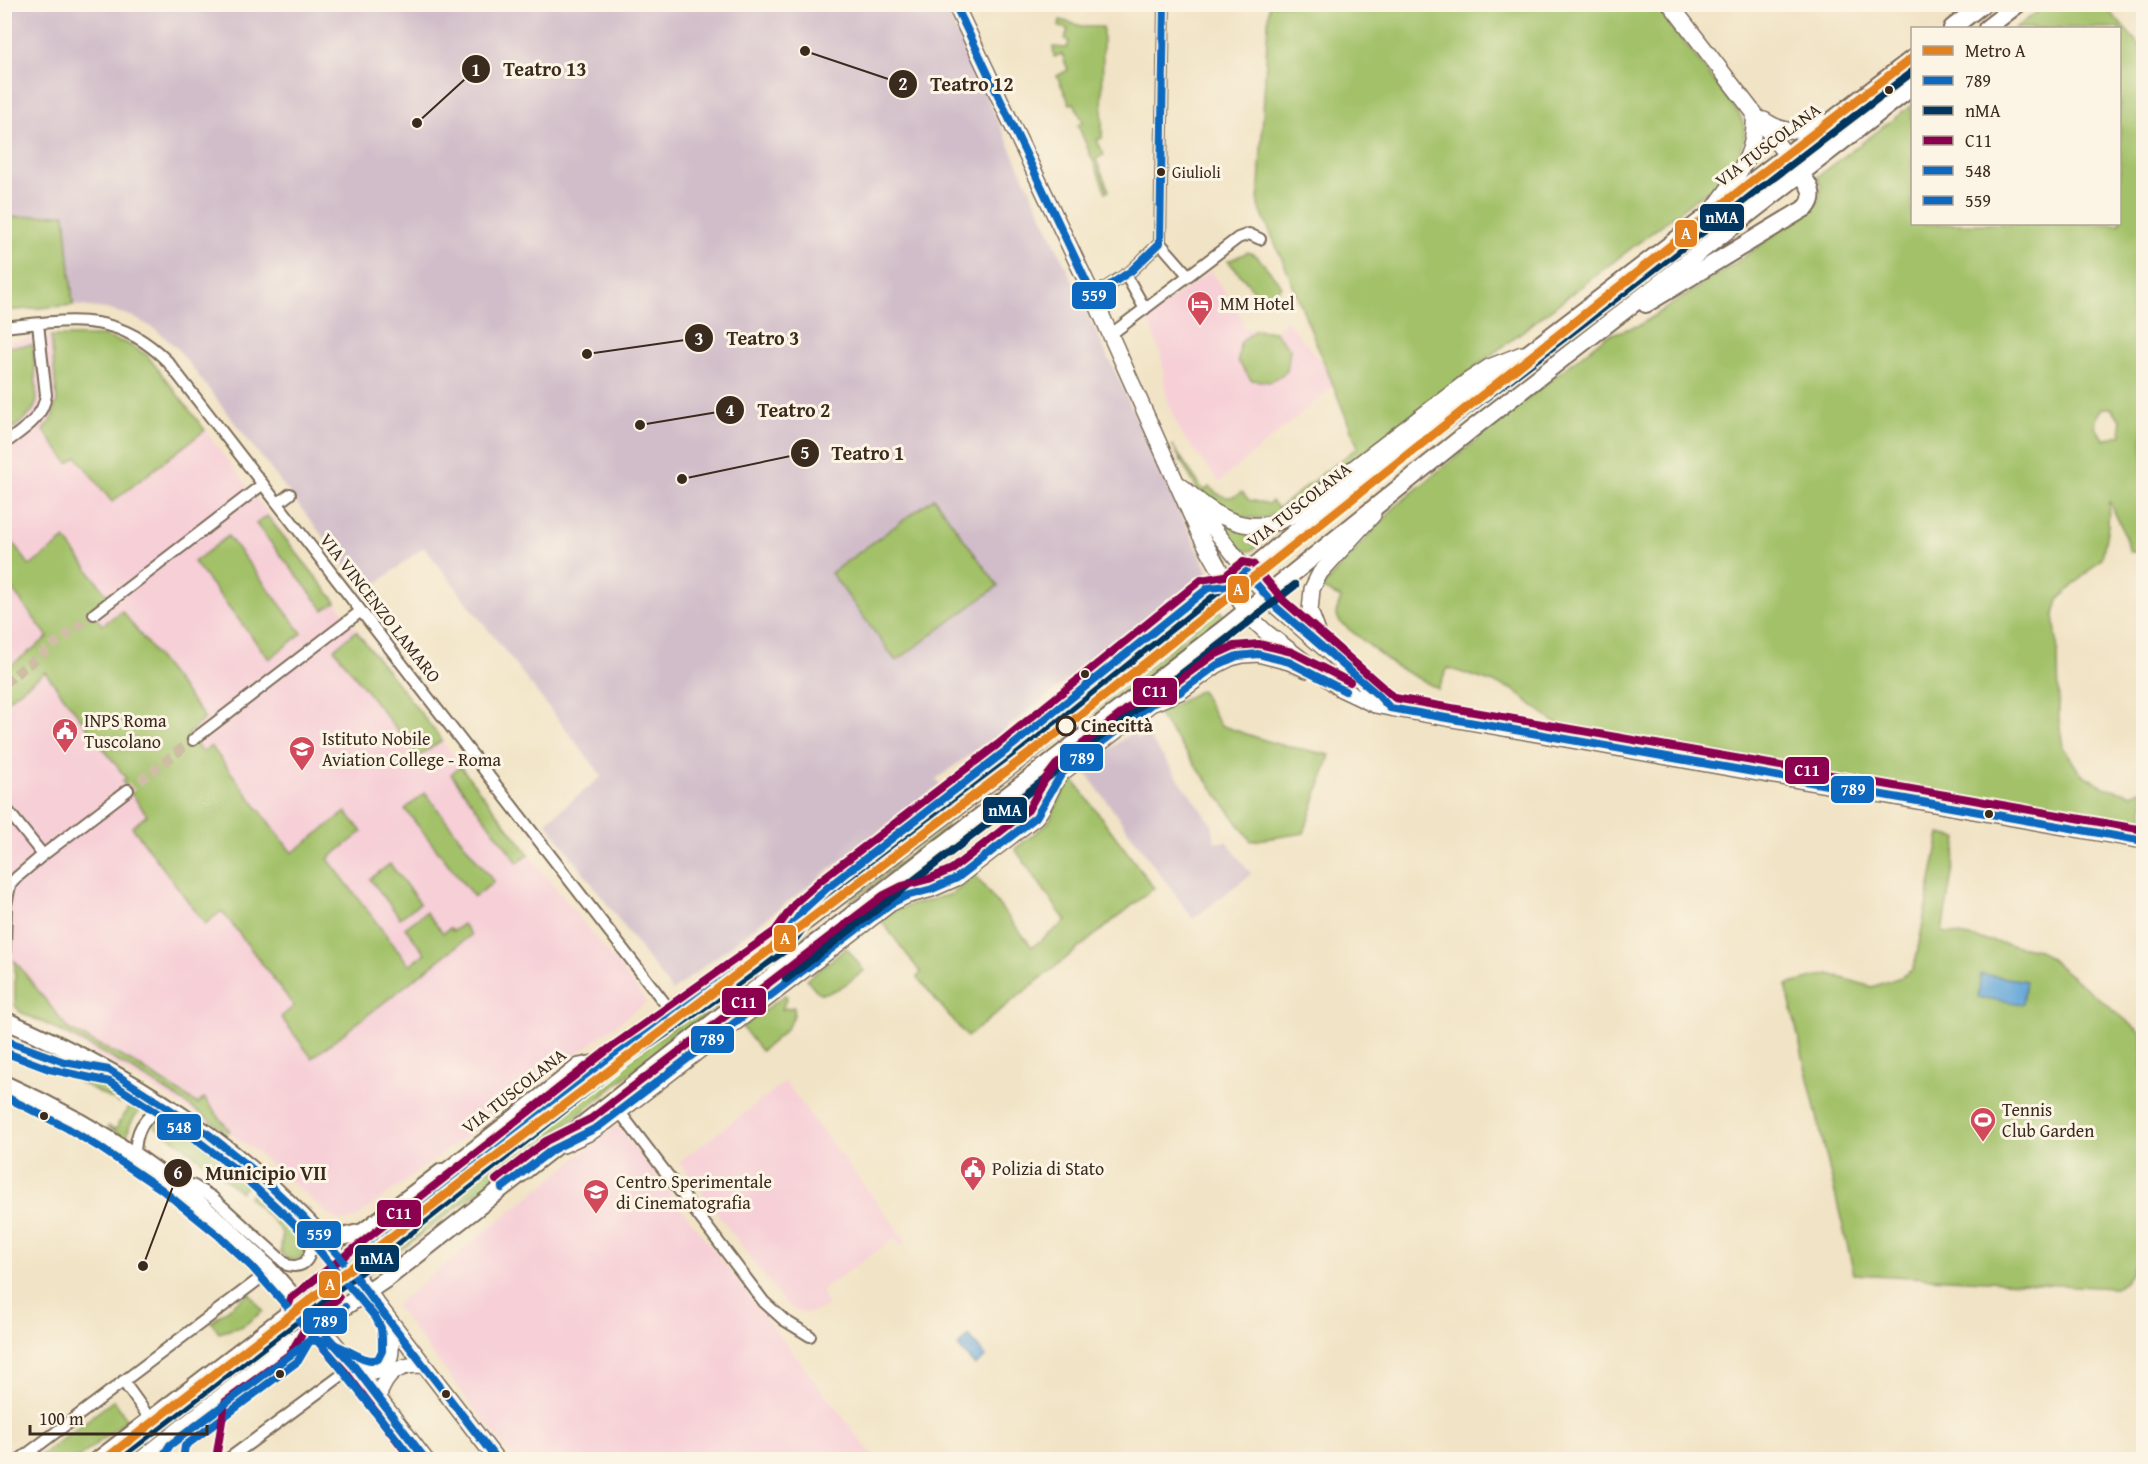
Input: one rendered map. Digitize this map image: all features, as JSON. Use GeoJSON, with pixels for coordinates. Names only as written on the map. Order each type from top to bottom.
{"type":"FeatureCollection","features":[{"type":"Feature","properties":{"kind":"main road"},"geometry":{"type":"LineString","coordinates":[[1953,27],[1983,4]]}},
{"type":"Feature","properties":{"kind":"main road"},"geometry":{"type":"LineString","coordinates":[[1988,27],[2018,4]]}},
{"type":"Feature","properties":{"kind":"main road","name":"VIA TUSCOLANA"},"geometry":{"type":"LineString","coordinates":[[98,1460],[616,1056],[782,939],[1017,761],[1118,680],[1225,580],[1246,572],[1377,468],[1911,60]]}},
{"type":"Feature","properties":{"kind":"main road"},"geometry":{"type":"LineString","coordinates":[[141,1460],[286,1346],[368,1292],[552,1150],[767,980],[1266,596],[1592,335],[1911,88]]}},
{"type":"Feature","properties":{"kind":"main road"},"geometry":{"type":"LineString","coordinates":[[1592,335],[1804,209],[1812,197],[1808,185],[1787,156]]}},
{"type":"Feature","properties":{"kind":"main road"},"geometry":{"type":"LineString","coordinates":[[4,1020],[87,1058],[208,1134],[244,1162],[303,1217],[368,1292]]}},
{"type":"Feature","properties":{"kind":"main road"},"geometry":{"type":"LineString","coordinates":[[4,1084],[66,1114],[159,1173],[211,1215],[270,1270],[319,1325]]}},
{"type":"Feature","properties":{"kind":"main road"},"geometry":{"type":"LineString","coordinates":[[319,1233],[342,1237],[363,1232],[442,1172],[457,1170],[484,1160]]}},
{"type":"Feature","properties":{"kind":"street"},"geometry":{"type":"LineString","coordinates":[[955,4],[1093,296],[1199,533],[1225,580],[1246,611],[1267,633],[1341,689]]}},
{"type":"Feature","properties":{"kind":"street"},"geometry":{"type":"LineString","coordinates":[[1164,4],[1160,243],[1188,275]]}},
{"type":"Feature","properties":{"kind":"street"},"geometry":{"type":"LineString","coordinates":[[1670,4],[1787,156]]}},
{"type":"Feature","properties":{"kind":"street"},"geometry":{"type":"LineString","coordinates":[[1754,112],[1775,128],[1792,131],[1803,130],[1836,119]]}},
{"type":"Feature","properties":{"kind":"street"},"geometry":{"type":"LineString","coordinates":[[1712,212],[1749,155],[1754,134],[1754,112]]}},
{"type":"Feature","properties":{"kind":"street"},"geometry":{"type":"LineString","coordinates":[[1110,335],[1241,236],[1249,234],[1260,239]]}},
{"type":"Feature","properties":{"kind":"street"},"geometry":{"type":"LineString","coordinates":[[1093,296],[1126,274],[1160,243]]}},
{"type":"Feature","properties":{"kind":"street"},"geometry":{"type":"LineString","coordinates":[[1126,274],[1144,309]]}},
{"type":"Feature","properties":{"kind":"street","name":"VIA VINCENZO LAMARO"},"geometry":{"type":"LineString","coordinates":[[4,327],[84,321],[117,327],[144,340],[168,362],[674,1015]]}},
{"type":"Feature","properties":{"kind":"street"},"geometry":{"type":"LineString","coordinates":[[4,444],[34,421],[44,404],[46,394],[38,324]]}},
{"type":"Feature","properties":{"kind":"street","name":"VIA TUSCOLANA"},"geometry":{"type":"LineString","coordinates":[[1178,483],[1207,508],[1228,520],[1251,525],[1278,522],[1291,516],[1481,372],[1533,350]]}},
{"type":"Feature","properties":{"kind":"street"},"geometry":{"type":"LineString","coordinates":[[1178,483],[1266,596],[1380,696],[1390,708]]}},
{"type":"Feature","properties":{"kind":"street"},"geometry":{"type":"LineString","coordinates":[[94,614],[263,484]]}},
{"type":"Feature","properties":{"kind":"street"},"geometry":{"type":"LineString","coordinates":[[278,503],[290,494]]}},
{"type":"Feature","properties":{"kind":"street"},"geometry":{"type":"LineString","coordinates":[[1326,651],[1310,611],[1310,597],[1315,584],[1320,573],[1391,494]]}},
{"type":"Feature","properties":{"kind":"street","name":"VIA TUSCOLANA"},"geometry":{"type":"LineString","coordinates":[[782,939],[804,909],[827,888],[1003,753],[1208,588],[1225,580]]}},
{"type":"Feature","properties":{"kind":"street"},"geometry":{"type":"LineString","coordinates":[[193,740],[360,611]]}},
{"type":"Feature","properties":{"kind":"street"},"geometry":{"type":"LineString","coordinates":[[552,1150],[591,1132],[890,904],[957,878],[1023,828],[1042,809],[1062,773],[1152,704],[1200,661],[1225,628]]}},
{"type":"Feature","properties":{"kind":"street"},"geometry":{"type":"LineString","coordinates":[[1152,704],[1180,692],[1224,662],[1247,654],[1264,655],[1289,662],[1375,705],[2144,841]]}},
{"type":"Feature","properties":{"kind":"street"},"geometry":{"type":"LineString","coordinates":[[4,987],[7,891],[17,877],[43,855],[128,790]]}},
{"type":"Feature","properties":{"kind":"street"},"geometry":{"type":"LineString","coordinates":[[4,806],[43,855]]}},
{"type":"Feature","properties":{"kind":"street","name":"VIA TUSCOLANA"},"geometry":{"type":"LineString","coordinates":[[442,1172],[578,1064],[616,1056]]}},
{"type":"Feature","properties":{"kind":"street"},"geometry":{"type":"LineString","coordinates":[[135,1156],[136,1138],[141,1125],[164,1105]]}},
{"type":"Feature","properties":{"kind":"street"},"geometry":{"type":"LineString","coordinates":[[619,1111],[764,1302],[784,1320],[810,1336]]}},
{"type":"Feature","properties":{"kind":"street"},"geometry":{"type":"LineString","coordinates":[[159,1173],[194,1186],[212,1197],[287,1265],[301,1264],[310,1252],[311,1237],[303,1217]]}},
{"type":"Feature","properties":{"kind":"street"},"geometry":{"type":"LineString","coordinates":[[19,1460],[270,1270]]}},
{"type":"Feature","properties":{"kind":"street"},"geometry":{"type":"LineString","coordinates":[[368,1292],[497,1460]]}},
{"type":"Feature","properties":{"kind":"street"},"geometry":{"type":"LineString","coordinates":[[354,1366],[373,1371],[381,1370],[387,1365],[392,1352],[389,1320]]}},
{"type":"Feature","properties":{"kind":"street"},"geometry":{"type":"LineString","coordinates":[[319,1325],[354,1366],[426,1460]]}},
{"type":"Feature","properties":{"kind":"street"},"geometry":{"type":"LineString","coordinates":[[378,1398],[394,1372],[408,1365],[424,1365]]}},
{"type":"Feature","properties":{"kind":"street"},"geometry":{"type":"LineString","coordinates":[[226,1460],[354,1366]]}},
{"type":"Feature","properties":{"kind":"street"},"geometry":{"type":"LineString","coordinates":[[123,1381],[151,1420]]}},
{"type":"Feature","properties":{"kind":"shaded area"},"geometry":{"type":"Polygon","coordinates":[[[5,5],[944,5],[1211,578],[1112,653],[1108,648],[1003,731],[936,779],[941,784],[672,991],[546,822],[602,776],[424,547],[366,592],[177,348],[155,329],[131,316],[106,309],[73,305],[65,214],[5,218],[5,5]]]}},
{"type":"Feature","properties":{"kind":"shaded area"},"geometry":{"type":"Polygon","coordinates":[[[1211,271],[1243,320],[1243,328],[1275,332],[1286,319],[1328,371],[1334,386],[1219,482],[1182,434],[1172,413],[1166,395],[1161,355],[1147,318],[1211,271]]]}},
{"type":"Feature","properties":{"kind":"shaded area"},"geometry":{"type":"Polygon","coordinates":[[[51,336],[102,336],[126,343],[147,355],[537,865],[647,1002],[355,1218],[347,1221],[336,1220],[258,1153],[228,1133],[17,1008],[15,962],[5,967],[5,342],[51,336]]]}},
{"type":"Feature","properties":{"kind":"shaded area"},"geometry":{"type":"Polygon","coordinates":[[[1132,732],[1139,739],[1146,733],[1212,825],[1215,842],[1227,842],[1251,874],[1193,919],[1083,769],[1132,732]]]}},
{"type":"Feature","properties":{"kind":"shaded area"},"geometry":{"type":"Polygon","coordinates":[[[785,1082],[907,1242],[901,1246],[894,1239],[824,1288],[822,1294],[827,1307],[808,1313],[794,1310],[783,1301],[679,1162],[785,1082]]]}},
{"type":"Feature","properties":{"kind":"shaded area","name":"Centro Sperimentale di Cinematografia"},"geometry":{"type":"Polygon","coordinates":[[[617,1125],[875,1459],[513,1459],[395,1305],[617,1125]]]}},
{"type":"Feature","properties":{"kind":"green space"},"geometry":{"type":"Polygon","coordinates":[[[1269,5],[1656,5],[1739,114],[1744,133],[1736,159],[1718,182],[1296,504],[1265,518],[1249,518],[1227,513],[1199,492],[1172,445],[1204,491],[1209,487],[1229,497],[1242,492],[1249,500],[1268,504],[1272,501],[1278,508],[1358,447],[1286,268],[1258,205],[1269,5]]]}},
{"type":"Feature","properties":{"kind":"green space"},"geometry":{"type":"Polygon","coordinates":[[[2047,5],[2104,5],[2143,49],[2143,552],[2130,552],[2109,501],[2108,526],[2102,558],[2058,600],[2054,615],[2058,652],[2059,720],[2063,747],[2080,773],[2104,787],[2131,794],[2143,789],[2143,831],[1555,723],[1512,689],[1448,668],[1438,689],[1395,666],[1340,622],[1336,613],[1341,598],[1321,588],[1397,505],[1606,336],[1640,325],[1734,264],[1818,203],[1821,186],[1817,177],[1911,106],[1911,225],[2121,225],[2121,27],[2016,27],[2047,5]],[[2102,408],[2097,416],[2095,427],[2105,440],[2122,434],[2120,420],[2112,408],[2102,408]]]}},
{"type":"Feature","properties":{"kind":"green space"},"geometry":{"type":"Polygon","coordinates":[[[1060,20],[1085,27],[1103,27],[1102,138],[1097,140],[1104,155],[1096,159],[1109,191],[1106,192],[1078,125],[1083,122],[1074,103],[1070,104],[1057,76],[1068,70],[1062,54],[1054,57],[1053,47],[1067,48],[1069,41],[1065,39],[1068,29],[1059,27],[1060,20]]]}},
{"type":"Feature","properties":{"kind":"green space"},"geometry":{"type":"Polygon","coordinates":[[[65,214],[73,305],[5,311],[5,218],[65,214]]]}},
{"type":"Feature","properties":{"kind":"green space"},"geometry":{"type":"Polygon","coordinates":[[[1248,252],[1257,256],[1282,286],[1264,302],[1228,261],[1248,252]]]}},
{"type":"Feature","properties":{"kind":"green space"},"geometry":{"type":"Polygon","coordinates":[[[1255,330],[1275,332],[1290,349],[1287,371],[1271,382],[1251,380],[1238,361],[1240,343],[1255,330]]]}},
{"type":"Feature","properties":{"kind":"green space"},"geometry":{"type":"Polygon","coordinates":[[[51,336],[102,336],[126,343],[147,355],[205,430],[112,502],[77,457],[68,463],[43,430],[51,420],[57,401],[51,336]]]}},
{"type":"Feature","properties":{"kind":"green space"},"geometry":{"type":"Polygon","coordinates":[[[33,345],[37,400],[32,411],[24,420],[5,434],[5,347],[33,345]]]}},
{"type":"Feature","properties":{"kind":"green space"},"geometry":{"type":"Polygon","coordinates":[[[934,498],[998,586],[896,661],[831,573],[934,498]]]}},
{"type":"Feature","properties":{"kind":"green space"},"geometry":{"type":"Polygon","coordinates":[[[267,516],[336,602],[324,610],[256,524],[267,516]]]}},
{"type":"Feature","properties":{"kind":"green space"},"geometry":{"type":"Polygon","coordinates":[[[1286,525],[1251,551],[1239,547],[1225,528],[1227,526],[1286,525]]]}},
{"type":"Feature","properties":{"kind":"green space"},"geometry":{"type":"Polygon","coordinates":[[[5,532],[30,566],[65,539],[108,596],[90,610],[102,625],[122,611],[205,718],[188,734],[202,752],[211,746],[292,853],[346,812],[362,832],[328,859],[409,965],[425,953],[405,928],[426,912],[443,933],[450,928],[453,931],[463,924],[471,935],[312,1058],[281,1017],[294,1006],[222,911],[205,924],[132,827],[147,815],[122,781],[126,778],[45,672],[5,702],[5,670],[48,637],[5,580],[5,532]]]}},
{"type":"Feature","properties":{"kind":"green space"},"geometry":{"type":"Polygon","coordinates":[[[228,536],[302,633],[269,659],[194,562],[228,536]]]}},
{"type":"Feature","properties":{"kind":"green space"},"geometry":{"type":"Polygon","coordinates":[[[1219,609],[1225,618],[1097,716],[1093,712],[1219,609]]]}},
{"type":"Feature","properties":{"kind":"green space"},"geometry":{"type":"Polygon","coordinates":[[[356,631],[442,740],[418,757],[334,649],[356,631]]]}},
{"type":"Feature","properties":{"kind":"green space"},"geometry":{"type":"Polygon","coordinates":[[[1201,690],[1220,725],[1273,743],[1330,755],[1304,833],[1251,841],[1158,714],[1201,690]]]}},
{"type":"Feature","properties":{"kind":"green space"},"geometry":{"type":"Polygon","coordinates":[[[460,766],[529,854],[518,863],[451,774],[460,766]]]}},
{"type":"Feature","properties":{"kind":"green space"},"geometry":{"type":"Polygon","coordinates":[[[1071,777],[1154,888],[967,1037],[917,977],[921,973],[880,919],[894,910],[952,894],[975,875],[1032,947],[1066,921],[1015,849],[1048,823],[1071,777]]]}},
{"type":"Feature","properties":{"kind":"green space"},"geometry":{"type":"Polygon","coordinates":[[[425,793],[494,882],[474,897],[405,809],[425,793]]]}},
{"type":"Feature","properties":{"kind":"green space"},"geometry":{"type":"Polygon","coordinates":[[[947,826],[949,829],[850,903],[849,901],[947,826]]]}},
{"type":"Feature","properties":{"kind":"green space","name":"Tennis Club Garden"},"geometry":{"type":"Polygon","coordinates":[[[1940,834],[1958,838],[1942,932],[2039,950],[2143,1034],[2143,1252],[2125,1282],[2115,1288],[1854,1274],[1786,985],[1829,974],[1872,987],[1901,977],[1912,970],[1940,834]]]}},
{"type":"Feature","properties":{"kind":"green space"},"geometry":{"type":"Polygon","coordinates":[[[390,864],[420,903],[400,918],[370,879],[390,864]]]}},
{"type":"Feature","properties":{"kind":"green space"},"geometry":{"type":"Polygon","coordinates":[[[815,927],[817,930],[634,1070],[569,1123],[367,1275],[362,1272],[364,1268],[622,1064],[815,927]]]}},
{"type":"Feature","properties":{"kind":"green space"},"geometry":{"type":"Polygon","coordinates":[[[847,948],[864,971],[838,989],[826,993],[819,992],[807,979],[847,948]]]}},
{"type":"Feature","properties":{"kind":"green space"},"geometry":{"type":"Polygon","coordinates":[[[15,961],[68,1029],[134,1063],[198,1104],[204,1098],[230,1131],[228,1133],[178,1098],[127,1067],[75,1038],[20,1012],[15,1005],[15,961]]]}},
{"type":"Feature","properties":{"kind":"green space"},"geometry":{"type":"Polygon","coordinates":[[[785,995],[787,997],[782,1009],[794,1007],[792,1020],[784,1032],[761,1051],[742,1027],[785,995]]]}},
{"type":"Feature","properties":{"kind":"green space"},"geometry":{"type":"Polygon","coordinates":[[[36,1057],[100,1075],[126,1090],[126,1096],[122,1103],[119,1103],[36,1057]]]}},
{"type":"Feature","properties":{"kind":"green space"},"geometry":{"type":"Polygon","coordinates":[[[136,1098],[149,1105],[133,1119],[127,1139],[107,1126],[115,1129],[136,1098]]]}},
{"type":"Feature","properties":{"kind":"green space"},"geometry":{"type":"Polygon","coordinates":[[[163,1113],[216,1151],[251,1180],[241,1192],[154,1126],[163,1113]]]}},
{"type":"Feature","properties":{"kind":"green space"},"geometry":{"type":"Polygon","coordinates":[[[258,1187],[287,1213],[305,1242],[305,1254],[298,1260],[287,1259],[281,1253],[282,1233],[248,1197],[258,1187]]]}},
{"type":"Feature","properties":{"kind":"green space"},"geometry":{"type":"Polygon","coordinates":[[[249,1293],[263,1311],[243,1326],[219,1333],[211,1322],[249,1293]]]}},
{"type":"Feature","properties":{"kind":"green space"},"geometry":{"type":"Polygon","coordinates":[[[114,1400],[127,1420],[77,1459],[36,1459],[114,1400]]]}},
{"type":"Feature","properties":{"kind":"water"},"geometry":{"type":"Polygon","coordinates":[[[1981,974],[2026,981],[2023,1004],[1978,997],[1981,974]]]}},
{"type":"Feature","properties":{"kind":"water"},"geometry":{"type":"Polygon","coordinates":[[[969,1336],[986,1357],[975,1366],[958,1346],[969,1336]]]}},
{"type":"Feature","properties":{"kind":"tunnel"},"geometry":{"type":"LineString","coordinates":[[4,683],[94,614]]}},
{"type":"Feature","properties":{"kind":"tunnel"},"geometry":{"type":"LineString","coordinates":[[128,790],[193,740]]}},
{"type":"Feature","properties":{"kind":"metro line","name":"A"},"geometry":{"type":"LineString","coordinates":[[104,1460],[471,1175],[1065,727],[1747,185],[1911,59]]}},
{"type":"Feature","properties":{"kind":"transit line","name":"559"},"geometry":{"type":"LineString","coordinates":[[955,4],[1093,296],[1131,271],[1160,243],[1164,4]]}},
{"type":"Feature","properties":{"kind":"transit line","name":"nMA"},"geometry":{"type":"LineString","coordinates":[[116,1460],[375,1260],[622,1064],[788,948],[812,916],[834,896],[1010,761],[1212,598],[1235,595],[1272,563],[1400,463],[1911,73]]}},
{"type":"Feature","properties":{"kind":"transit line","name":"C11"},"geometry":{"type":"LineString","coordinates":[[412,1460],[346,1373],[291,1311],[289,1305],[291,1298],[610,1048],[775,931],[796,902],[821,880],[997,745],[1201,580],[1225,576],[1243,562],[1253,564],[1284,601],[1395,698],[2144,830]]}},
{"type":"Feature","properties":{"kind":"transit line","name":"789"},"geometry":{"type":"LineString","coordinates":[[426,1460],[354,1366],[299,1305],[616,1056],[782,939],[804,909],[827,888],[1003,753],[1208,588],[1229,586],[1246,572],[1277,608],[1390,708],[2144,841]]}},
{"type":"Feature","properties":{"kind":"transit line","name":"nMA"},"geometry":{"type":"LineString","coordinates":[[786,979],[1295,585]]}},
{"type":"Feature","properties":{"kind":"transit line","name":"C11"},"geometry":{"type":"LineString","coordinates":[[496,1180],[546,1141],[592,1118],[884,895],[902,886],[929,879],[952,869],[1028,810],[1056,765],[1145,695],[1175,683],[1212,656],[1234,646],[1259,644],[1292,652],[1350,682]]}},
{"type":"Feature","properties":{"kind":"transit line","name":"789"},"geometry":{"type":"LineString","coordinates":[[502,1188],[552,1150],[598,1127],[890,904],[957,878],[1036,817],[1062,773],[1151,704],[1180,692],[1217,665],[1237,656],[1258,654],[1289,662],[1345,691]]}},
{"type":"Feature","properties":{"kind":"transit line","name":"559"},"geometry":{"type":"LineString","coordinates":[[4,1040],[64,1062],[109,1070],[208,1134],[252,1169],[303,1217],[339,1256],[497,1460]]}},
{"type":"Feature","properties":{"kind":"transit line","name":"548"},"geometry":{"type":"LineString","coordinates":[[4,1052],[49,1069],[110,1082],[179,1127],[235,1169],[286,1216],[311,1241],[376,1318],[381,1328],[382,1351],[378,1359],[364,1358],[330,1343],[309,1341],[170,1445],[163,1456]]}},
{"type":"Feature","properties":{"kind":"transit line","name":"548"},"geometry":{"type":"LineString","coordinates":[[4,1096],[99,1147],[161,1189],[219,1236],[252,1267],[332,1357],[413,1460]]}},
{"type":"Feature","properties":{"kind":"transit line","name":"C11"},"geometry":{"type":"LineString","coordinates":[[216,1459],[225,1402],[290,1354],[311,1318],[339,1298]]}},
{"type":"Feature","properties":{"kind":"transit line","name":"789"},"geometry":{"type":"LineString","coordinates":[[183,1460],[185,1446],[298,1361],[319,1325],[345,1307]]}},
{"type":"Feature","properties":{"kind":"place","name":"Teatro 12"},"geometry":{"type":"Point","coordinates":[805,51]}},
{"type":"Feature","properties":{"kind":"place","name":"Teatro 13"},"geometry":{"type":"Point","coordinates":[417,123]}},
{"type":"Feature","properties":{"kind":"place","name":"Giulioli"},"geometry":{"type":"Point","coordinates":[1161,172]}},
{"type":"Feature","properties":{"kind":"place","name":"MM Hotel"},"geometry":{"type":"Point","coordinates":[1200,327]}},
{"type":"Feature","properties":{"kind":"place","name":"Teatro 3"},"geometry":{"type":"Point","coordinates":[587,354]}},
{"type":"Feature","properties":{"kind":"place","name":"Teatro 2"},"geometry":{"type":"Point","coordinates":[640,425]}},
{"type":"Feature","properties":{"kind":"place","name":"Teatro 1"},"geometry":{"type":"Point","coordinates":[682,479]}},
{"type":"Feature","properties":{"kind":"place","name":"Cinecittà"},"geometry":{"type":"Point","coordinates":[1066,726]}},
{"type":"Feature","properties":{"kind":"place","name":"INPS Roma Tuscolano"},"geometry":{"type":"Point","coordinates":[65,754]}},
{"type":"Feature","properties":{"kind":"place","name":"Istituto Nobile Aviation College - Roma"},"geometry":{"type":"Point","coordinates":[302,772]}},
{"type":"Feature","properties":{"kind":"place","name":"Tennis Club Garden"},"geometry":{"type":"Point","coordinates":[1983,1143]}},
{"type":"Feature","properties":{"kind":"place","name":"Polizia di Stato"},"geometry":{"type":"Point","coordinates":[973,1192]}},
{"type":"Feature","properties":{"kind":"place","name":"Centro Sperimentale di Cinematografia"},"geometry":{"type":"Point","coordinates":[596,1215]}},
{"type":"Feature","properties":{"kind":"place","name":"Municipio VII"},"geometry":{"type":"Point","coordinates":[143,1266]}}]}
